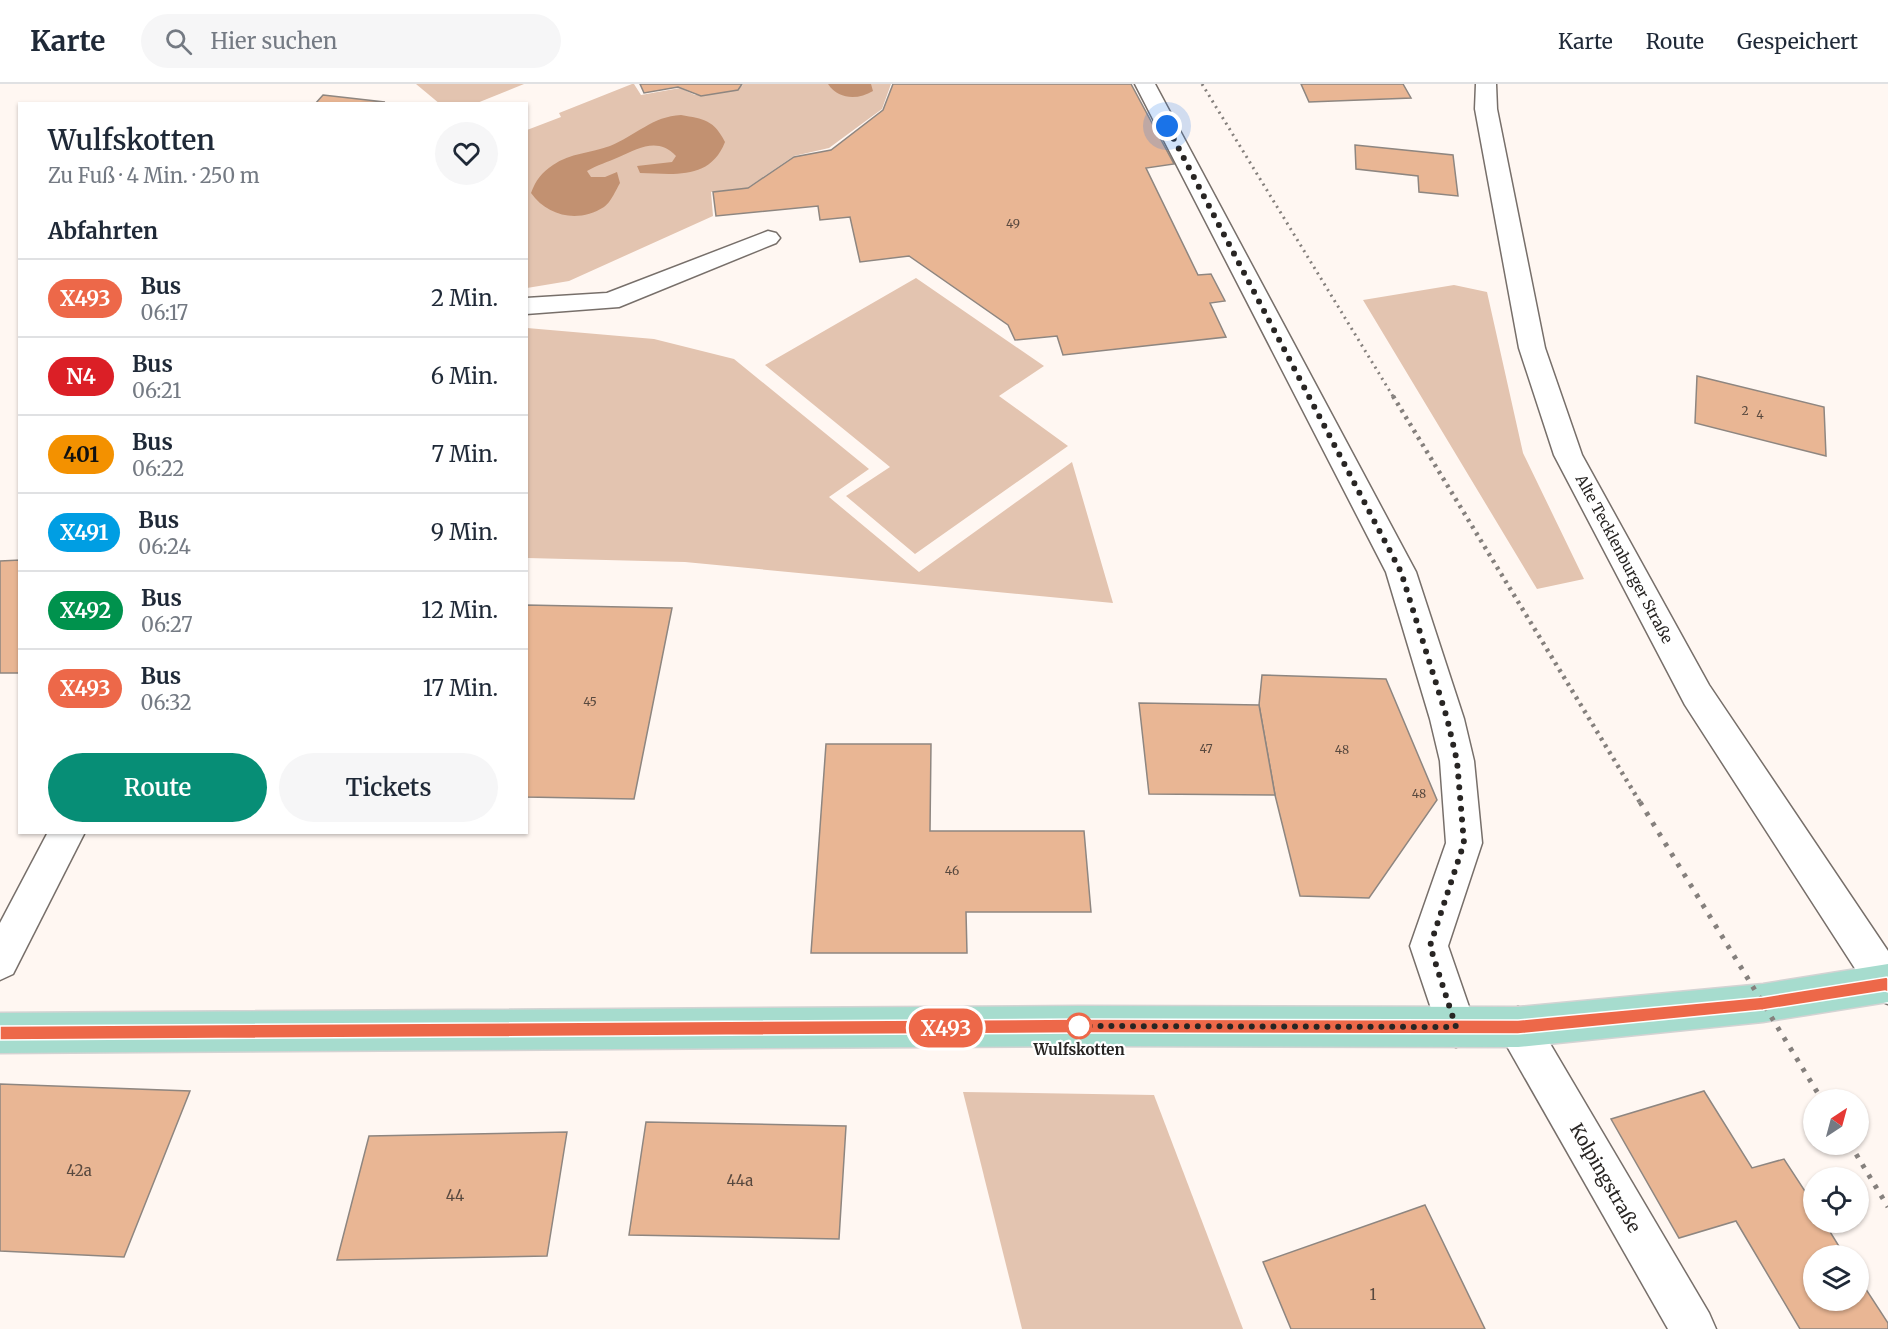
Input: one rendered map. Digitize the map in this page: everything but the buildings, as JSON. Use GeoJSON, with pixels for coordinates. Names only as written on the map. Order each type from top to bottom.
{"type":"FeatureCollection","features":[{"type":"Feature","properties":{"kind":"main road"},"geometry":{"type":"LineString","coordinates":[[0,1033],[1079,1026],[1518,1027],[1763,1004],[1888,984]]}},
{"type":"Feature","properties":{"kind":"street"},"geometry":{"type":"LineString","coordinates":[[1145,84],[1401,572],[1447,718],[1457,761],[1464,843],[1430,946],[1456,1027]]}},
{"type":"Feature","properties":{"kind":"street","name":"Alte Tecklenburger Straße"},"geometry":{"type":"LineString","coordinates":[[1486,84],[1486,110],[1532,348],[1568,455],[1696,695],[1888,984]]}},
{"type":"Feature","properties":{"kind":"street"},"geometry":{"type":"LineString","coordinates":[[528,306],[610,301],[768,238]]}},
{"type":"Feature","properties":{"kind":"street"},"geometry":{"type":"LineString","coordinates":[[0,961],[66,834]]}},
{"type":"Feature","properties":{"kind":"street","name":"Kolpingstraße"},"geometry":{"type":"LineString","coordinates":[[1518,1027],[1693,1329]]}},
{"type":"Feature","properties":{"kind":"shaded area"},"geometry":{"type":"Polygon","coordinates":[[[416,84],[524,84],[479,102],[438,102],[416,84]]]}},
{"type":"Feature","properties":{"kind":"shaded area"},"geometry":{"type":"Polygon","coordinates":[[[632,84],[641,95],[680,88],[695,95],[743,84],[891,84],[882,109],[829,148],[794,156],[747,188],[711,192],[713,216],[569,281],[528,288],[528,130],[561,117],[559,113],[632,84]]]}},
{"type":"Feature","properties":{"kind":"shaded area"},"geometry":{"type":"Polygon","coordinates":[[[828,84],[871,84],[873,91],[861,96],[849,97],[838,93],[828,84]]]}},
{"type":"Feature","properties":{"kind":"shaded area"},"geometry":{"type":"Polygon","coordinates":[[[681,115],[708,122],[717,129],[725,142],[710,163],[701,169],[678,174],[640,173],[637,166],[672,162],[676,156],[662,147],[648,146],[587,171],[591,177],[605,177],[617,172],[620,183],[607,205],[594,212],[574,216],[564,215],[546,208],[531,193],[542,174],[560,161],[610,146],[662,119],[681,115]]]}},
{"type":"Feature","properties":{"kind":"shaded area"},"geometry":{"type":"Polygon","coordinates":[[[916,278],[1044,366],[999,396],[1068,446],[915,554],[846,496],[890,467],[765,365],[916,278]]]}},
{"type":"Feature","properties":{"kind":"shaded area"},"geometry":{"type":"Polygon","coordinates":[[[1454,285],[1487,292],[1523,453],[1584,579],[1537,589],[1363,300],[1454,285]]]}},
{"type":"Feature","properties":{"kind":"shaded area"},"geometry":{"type":"Polygon","coordinates":[[[528,328],[654,339],[734,359],[869,469],[829,497],[919,572],[1072,462],[1113,603],[685,562],[528,558],[528,328]]]}},
{"type":"Feature","properties":{"kind":"shaded area","name":"Wulfskotten"},"geometry":{"type":"Polygon","coordinates":[[[963,1092],[1154,1095],[1243,1329],[1022,1329],[963,1092]]]}},
{"type":"Feature","properties":{"kind":"railway"},"geometry":{"type":"LineString","coordinates":[[1202,84],[1394,398]]}},
{"type":"Feature","properties":{"kind":"railway"},"geometry":{"type":"LineString","coordinates":[[1393,396],[1641,804]]}},
{"type":"Feature","properties":{"kind":"railway"},"geometry":{"type":"LineString","coordinates":[[1640,802],[1815,1089]]}},
{"type":"Feature","properties":{"kind":"railway"},"geometry":{"type":"LineString","coordinates":[[1857,1155],[1888,1207]]}},
{"type":"Feature","properties":{"kind":"bus line","name":"X493"},"geometry":{"type":"LineString","coordinates":[[0,1033],[1079,1026],[1518,1027],[1763,1004],[1888,985]]}},
{"type":"Feature","properties":{"kind":"place","name":"Wulfskotten"},"geometry":{"type":"Point","coordinates":[1079,1026]}},
{"type":"Feature","properties":{"kind":"route"},"geometry":{"type":"LineString","coordinates":[[1079,1026],[1456,1027],[1430,946],[1464,843],[1457,761],[1447,718],[1401,572],[1167,126]]}}]}
